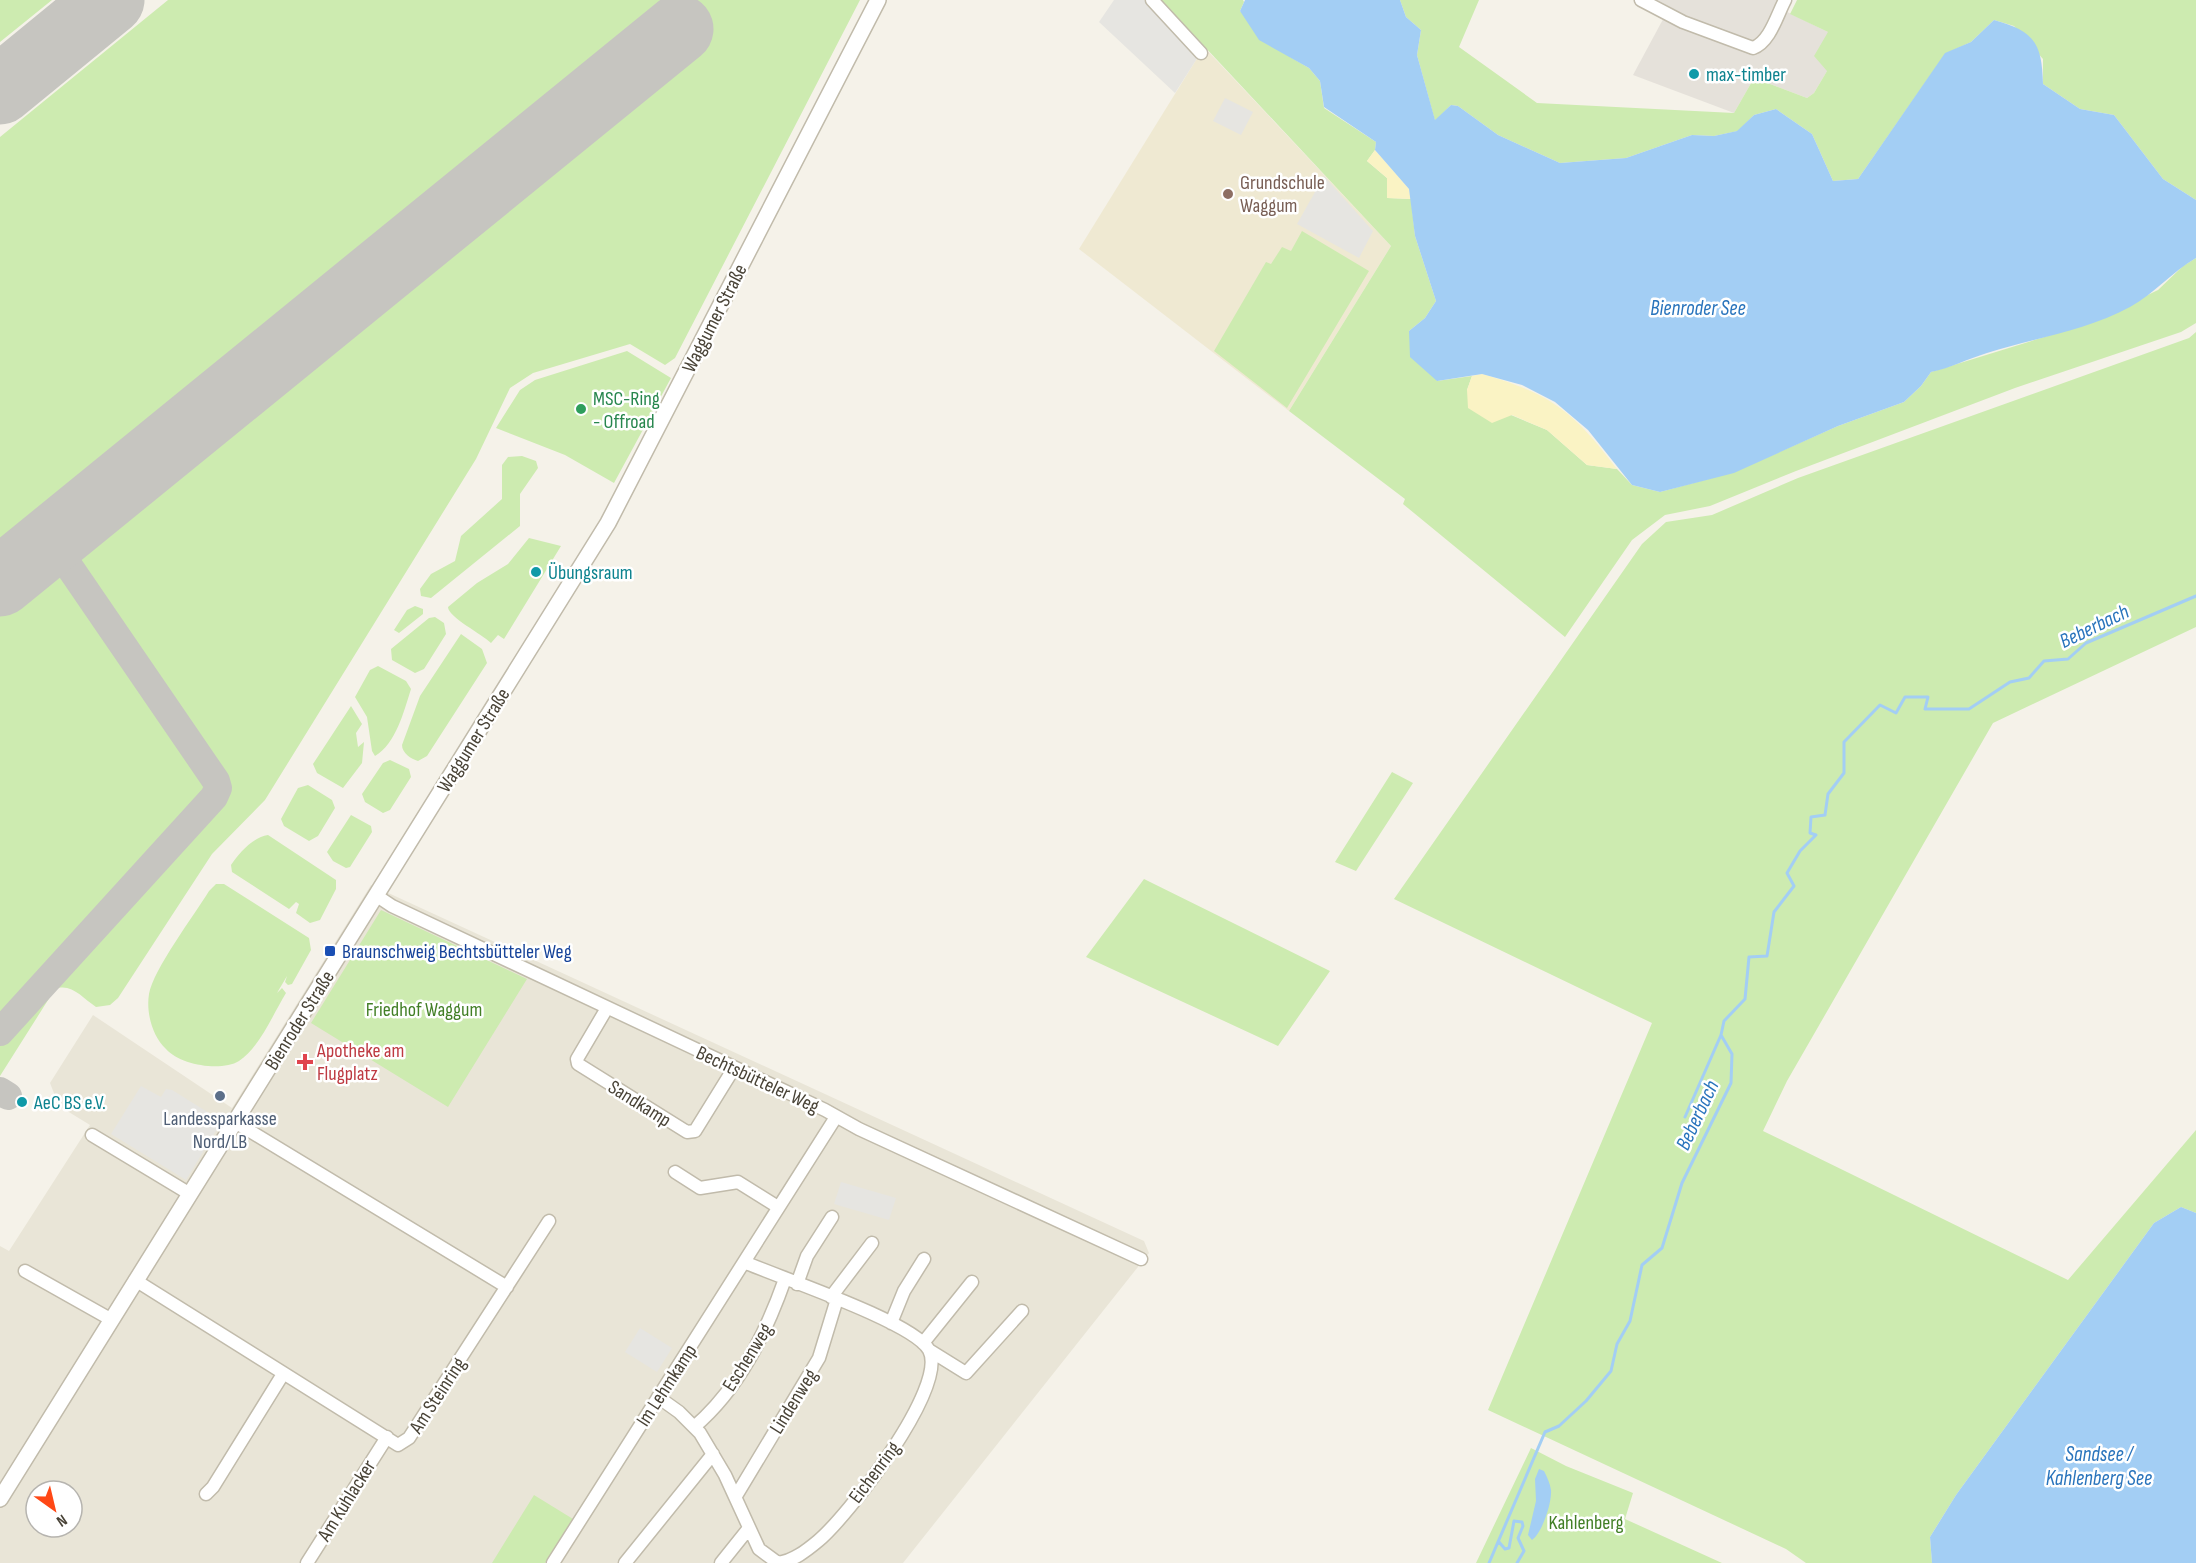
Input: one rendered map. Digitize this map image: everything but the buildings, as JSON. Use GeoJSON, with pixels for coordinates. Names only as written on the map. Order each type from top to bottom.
{"type":"FeatureCollection","features":[{"type":"Feature","properties":{"kind":"street","name":"Waggumer Straße"},"geometry":{"type":"LineString","coordinates":[[408,846],[608,522],[878,0]]}},
{"type":"Feature","properties":{"kind":"street"},"geometry":{"type":"LineString","coordinates":[[1152,0],[1201,53]]}},
{"type":"Feature","properties":{"kind":"street"},"geometry":{"type":"LineString","coordinates":[[1641,0],[1683,22],[1753,48],[1760,46],[1766,38],[1785,0]]}},
{"type":"Feature","properties":{"kind":"street","name":"Bienroder Straße"},"geometry":{"type":"LineString","coordinates":[[1,1495],[408,846]]}},
{"type":"Feature","properties":{"kind":"street","name":"Bechtsbütteler Weg"},"geometry":{"type":"LineString","coordinates":[[377,896],[392,906],[836,1117],[1141,1258]]}},
{"type":"Feature","properties":{"kind":"street","name":"Sandkamp"},"geometry":{"type":"LineString","coordinates":[[607,1008],[577,1059],[578,1064],[687,1132],[695,1131],[734,1068]]}},
{"type":"Feature","properties":{"kind":"street","name":"Im Lehmkamp"},"geometry":{"type":"LineString","coordinates":[[553,1563],[836,1117]]}},
{"type":"Feature","properties":{"kind":"street"},"geometry":{"type":"LineString","coordinates":[[235,1122],[507,1287]]}},
{"type":"Feature","properties":{"kind":"street"},"geometry":{"type":"LineString","coordinates":[[92,1135],[190,1194]]}},
{"type":"Feature","properties":{"kind":"street"},"geometry":{"type":"LineString","coordinates":[[675,1172],[700,1188],[738,1182],[778,1207]]}},
{"type":"Feature","properties":{"kind":"street"},"geometry":{"type":"LineString","coordinates":[[797,1284],[807,1256],[832,1217]]}},
{"type":"Feature","properties":{"kind":"street","name":"Am Steinring"},"geometry":{"type":"LineString","coordinates":[[135,1280],[398,1444],[410,1438],[549,1221]]}},
{"type":"Feature","properties":{"kind":"street","name":"Lindenweg"},"geometry":{"type":"LineString","coordinates":[[736,1496],[819,1358],[834,1298],[872,1243]]}},
{"type":"Feature","properties":{"kind":"street"},"geometry":{"type":"LineString","coordinates":[[891,1323],[904,1291],[924,1260]]}},
{"type":"Feature","properties":{"kind":"street"},"geometry":{"type":"LineString","coordinates":[[744,1262],[891,1323],[966,1373],[1022,1311]]}},
{"type":"Feature","properties":{"kind":"street"},"geometry":{"type":"LineString","coordinates":[[25,1271],[112,1320]]}},
{"type":"Feature","properties":{"kind":"street","name":"Eschenweg"},"geometry":{"type":"LineString","coordinates":[[694,1427],[728,1391],[768,1327],[785,1279]]}},
{"type":"Feature","properties":{"kind":"street"},"geometry":{"type":"LineString","coordinates":[[926,1346],[972,1282]]}},
{"type":"Feature","properties":{"kind":"street","name":"Eichenring"},"geometry":{"type":"LineString","coordinates":[[658,1397],[694,1427],[713,1454],[736,1496],[759,1549],[778,1563],[793,1559],[820,1540],[879,1468],[909,1423],[925,1392],[932,1366],[926,1346]]}},
{"type":"Feature","properties":{"kind":"street"},"geometry":{"type":"LineString","coordinates":[[206,1494],[283,1374]]}},
{"type":"Feature","properties":{"kind":"street","name":"Am Kuhlacker"},"geometry":{"type":"LineString","coordinates":[[307,1563],[387,1437]]}},
{"type":"Feature","properties":{"kind":"street"},"geometry":{"type":"LineString","coordinates":[[625,1563],[713,1454]]}},
{"type":"Feature","properties":{"kind":"street"},"geometry":{"type":"LineString","coordinates":[[721,1563],[748,1528]]}},
{"type":"Feature","properties":{"kind":"shaded area"},"geometry":{"type":"Polygon","coordinates":[[[1114,0],[1144,0],[1198,57],[1175,93],[1099,22],[1114,0]]]}},
{"type":"Feature","properties":{"kind":"shaded area"},"geometry":{"type":"Polygon","coordinates":[[[1651,0],[1780,0],[1777,7],[1828,32],[1827,71],[1814,93],[1807,98],[1754,78],[1734,113],[1633,75],[1668,10],[1651,0]]]}},
{"type":"Feature","properties":{"kind":"shaded area","name":"Grundschule Waggum"},"geometry":{"type":"Polygon","coordinates":[[[1204,47],[1391,246],[1289,411],[1079,249],[1204,47]]]}},
{"type":"Feature","properties":{"kind":"shaded area"},"geometry":{"type":"Polygon","coordinates":[[[1225,98],[1253,112],[1241,135],[1213,121],[1225,98]]]}},
{"type":"Feature","properties":{"kind":"shaded area"},"geometry":{"type":"Polygon","coordinates":[[[1324,176],[1373,231],[1359,258],[1297,224],[1324,176]]]}},
{"type":"Feature","properties":{"kind":"shaded area"},"geometry":{"type":"Polygon","coordinates":[[[371,885],[1144,1241],[1149,1253],[903,1563],[0,1563],[0,1246],[9,1251],[90,1125],[59,1106],[50,1083],[93,1015],[232,1108],[371,885]]]}},
{"type":"Feature","properties":{"kind":"shaded area"},"geometry":{"type":"Polygon","coordinates":[[[141,1086],[161,1097],[166,1089],[172,1090],[222,1121],[186,1180],[111,1134],[141,1086]]]}},
{"type":"Feature","properties":{"kind":"shaded area"},"geometry":{"type":"Polygon","coordinates":[[[841,1182],[896,1198],[889,1220],[834,1204],[841,1182]]]}},
{"type":"Feature","properties":{"kind":"shaded area"},"geometry":{"type":"Polygon","coordinates":[[[640,1328],[672,1348],[657,1372],[625,1352],[640,1328]]]}},
{"type":"Feature","properties":{"kind":"green space"},"geometry":{"type":"Polygon","coordinates":[[[0,0],[52,0],[0,42],[0,0]]]}},
{"type":"Feature","properties":{"kind":"green space"},"geometry":{"type":"Polygon","coordinates":[[[168,0],[860,0],[675,358],[665,365],[630,344],[533,373],[510,388],[476,459],[265,800],[212,854],[118,998],[110,1005],[96,1007],[77,992],[67,988],[55,989],[0,1076],[0,137],[168,0]]]}},
{"type":"Feature","properties":{"kind":"green space"},"geometry":{"type":"Polygon","coordinates":[[[1161,0],[1243,0],[1240,11],[1290,57],[1309,68],[1320,81],[1324,108],[1376,142],[1375,150],[1367,161],[1387,178],[1388,198],[1411,199],[1415,236],[1436,301],[1425,318],[1409,331],[1437,381],[1472,376],[1467,390],[1511,415],[1547,430],[1587,465],[1617,469],[1632,485],[1660,492],[1734,472],[1838,426],[1904,402],[1921,386],[1931,372],[2090,323],[2158,290],[2183,266],[2196,258],[2196,323],[2181,332],[2015,388],[1710,506],[1665,515],[1632,540],[1565,637],[1403,504],[1405,499],[1289,411],[1391,246],[1161,0]]]}},
{"type":"Feature","properties":{"kind":"green space"},"geometry":{"type":"Polygon","coordinates":[[[1400,0],[1479,0],[1459,47],[1537,103],[1734,113],[1754,78],[1807,98],[1814,93],[1827,71],[1814,56],[1828,32],[1790,14],[1797,0],[2196,0],[2196,200],[2163,179],[2114,115],[2080,109],[2043,84],[2043,59],[2014,26],[1994,20],[1971,42],[1945,54],[1858,179],[1833,181],[1812,134],[1776,109],[1754,115],[1738,131],[1714,136],[1692,135],[1626,158],[1560,163],[1498,135],[1458,106],[1451,105],[1435,121],[1417,55],[1421,30],[1406,17],[1400,0]]]}},
{"type":"Feature","properties":{"kind":"green space"},"geometry":{"type":"Polygon","coordinates":[[[1302,231],[1369,271],[1287,408],[1214,351],[1266,262],[1271,264],[1282,247],[1291,251],[1302,231]]]}},
{"type":"Feature","properties":{"kind":"green space"},"geometry":{"type":"Polygon","coordinates":[[[2196,332],[2196,627],[1993,723],[1787,1081],[1763,1131],[2068,1280],[2196,1130],[2196,1213],[2181,1207],[2154,1223],[1956,1495],[1930,1537],[1932,1563],[1806,1563],[1786,1549],[1488,1410],[1652,1023],[1394,899],[1642,544],[1666,522],[1712,515],[1798,478],[2189,338],[2196,332]]]}},
{"type":"Feature","properties":{"kind":"green space","name":"MSC-Ring - Offroad"},"geometry":{"type":"Polygon","coordinates":[[[627,351],[671,378],[614,483],[565,455],[496,428],[520,390],[535,380],[627,351]]]}},
{"type":"Feature","properties":{"kind":"green space"},"geometry":{"type":"Polygon","coordinates":[[[522,456],[536,461],[538,468],[520,494],[520,526],[431,598],[421,596],[420,589],[431,574],[455,561],[461,536],[502,499],[502,465],[508,457],[522,456]]]}},
{"type":"Feature","properties":{"kind":"green space"},"geometry":{"type":"Polygon","coordinates":[[[529,538],[561,546],[504,639],[498,635],[491,643],[453,616],[448,607],[477,583],[508,564],[529,538]]]}},
{"type":"Feature","properties":{"kind":"green space"},"geometry":{"type":"Polygon","coordinates":[[[415,606],[423,609],[423,614],[399,633],[394,630],[407,610],[415,606]]]}},
{"type":"Feature","properties":{"kind":"green space"},"geometry":{"type":"Polygon","coordinates":[[[435,617],[444,623],[446,634],[424,669],[415,673],[392,660],[391,649],[429,618],[435,617]]]}},
{"type":"Feature","properties":{"kind":"green space"},"geometry":{"type":"Polygon","coordinates":[[[461,634],[482,649],[487,663],[427,756],[418,761],[415,760],[405,753],[402,745],[420,696],[461,634]]]}},
{"type":"Feature","properties":{"kind":"green space"},"geometry":{"type":"Polygon","coordinates":[[[378,666],[406,681],[411,689],[394,735],[382,751],[375,756],[372,751],[367,717],[355,697],[370,670],[378,666]]]}},
{"type":"Feature","properties":{"kind":"green space"},"geometry":{"type":"Polygon","coordinates":[[[351,706],[362,724],[356,733],[358,747],[364,742],[362,763],[343,788],[317,773],[313,764],[351,706]]]}},
{"type":"Feature","properties":{"kind":"green space"},"geometry":{"type":"Polygon","coordinates":[[[390,760],[409,769],[411,777],[390,810],[383,813],[365,802],[362,794],[383,763],[390,760]]]}},
{"type":"Feature","properties":{"kind":"green space"},"geometry":{"type":"Polygon","coordinates":[[[1392,772],[1413,783],[1356,871],[1335,862],[1392,772]]]}},
{"type":"Feature","properties":{"kind":"green space"},"geometry":{"type":"Polygon","coordinates":[[[308,785],[332,800],[335,808],[318,836],[309,841],[284,826],[281,819],[298,788],[308,785]]]}},
{"type":"Feature","properties":{"kind":"green space"},"geometry":{"type":"Polygon","coordinates":[[[351,815],[371,826],[372,832],[350,867],[346,868],[333,861],[327,852],[351,815]]]}},
{"type":"Feature","properties":{"kind":"green space"},"geometry":{"type":"Polygon","coordinates":[[[268,835],[336,880],[336,889],[320,920],[310,923],[296,913],[299,904],[296,902],[289,909],[232,872],[231,865],[242,851],[252,842],[268,835]]]}},
{"type":"Feature","properties":{"kind":"green space"},"geometry":{"type":"Polygon","coordinates":[[[1144,879],[1330,971],[1278,1046],[1086,957],[1144,879]]]}},
{"type":"Feature","properties":{"kind":"green space"},"geometry":{"type":"Polygon","coordinates":[[[216,884],[224,884],[309,938],[311,950],[292,984],[288,985],[285,982],[287,976],[277,993],[282,988],[286,993],[265,1030],[247,1055],[239,1061],[222,1066],[191,1063],[172,1055],[161,1044],[154,1031],[149,1016],[148,1001],[152,984],[166,957],[209,891],[216,884]]]}},
{"type":"Feature","properties":{"kind":"green space","name":"Friedhof Waggum"},"geometry":{"type":"Polygon","coordinates":[[[381,910],[527,979],[448,1107],[311,1023],[381,910]]]}},
{"type":"Feature","properties":{"kind":"green space","name":"Kahlenberg"},"geometry":{"type":"Polygon","coordinates":[[[1531,1448],[1566,1466],[1633,1493],[1625,1519],[1722,1563],[1476,1563],[1531,1448]]]}},
{"type":"Feature","properties":{"kind":"green space"},"geometry":{"type":"Polygon","coordinates":[[[534,1495],[573,1519],[545,1563],[492,1563],[534,1495]]]}},
{"type":"Feature","properties":{"kind":"sand"},"geometry":{"type":"Polygon","coordinates":[[[1375,150],[1409,189],[1411,199],[1387,198],[1387,178],[1367,161],[1375,150]]]}},
{"type":"Feature","properties":{"kind":"sand"},"geometry":{"type":"Polygon","coordinates":[[[1482,374],[1527,389],[1560,408],[1588,433],[1617,469],[1587,465],[1547,430],[1512,415],[1492,423],[1468,408],[1467,390],[1472,376],[1482,374]]]}},
{"type":"Feature","properties":{"kind":"water","name":"Bienroder See"},"geometry":{"type":"Polygon","coordinates":[[[1245,0],[1400,0],[1406,17],[1421,30],[1417,55],[1435,120],[1451,105],[1458,106],[1498,135],[1560,163],[1626,158],[1692,135],[1714,136],[1737,131],[1754,115],[1776,109],[1812,134],[1833,181],[1858,179],[1945,53],[1971,42],[1994,20],[2019,29],[2033,41],[2041,59],[2043,84],[2080,109],[2114,115],[2163,179],[2196,200],[2196,258],[2139,301],[2113,315],[2078,328],[1987,353],[1931,372],[1921,386],[1904,402],[1838,426],[1734,473],[1660,492],[1632,485],[1588,430],[1555,402],[1522,385],[1482,374],[1437,381],[1410,357],[1409,331],[1425,318],[1436,301],[1415,236],[1409,189],[1375,150],[1376,142],[1324,107],[1320,81],[1309,68],[1259,40],[1240,11],[1245,0]]]}},
{"type":"Feature","properties":{"kind":"water","name":"Sandsee / Kahlenberg See"},"geometry":{"type":"Polygon","coordinates":[[[2181,1207],[2196,1213],[2196,1563],[1932,1563],[1930,1537],[1956,1495],[2154,1223],[2181,1207]]]}},
{"type":"Feature","properties":{"kind":"water"},"geometry":{"type":"Polygon","coordinates":[[[1539,1469],[1544,1471],[1551,1487],[1551,1496],[1543,1525],[1532,1540],[1528,1535],[1536,1501],[1535,1479],[1539,1469]]]}},
{"type":"Feature","properties":{"kind":"waterway","name":"Beberbach"},"geometry":{"type":"LineString","coordinates":[[1489,1563],[1545,1432],[1559,1426],[1586,1401],[1611,1371],[1617,1344],[1630,1321],[1642,1265],[1662,1248],[1682,1183],[1731,1083],[1732,1054],[1721,1035],[1724,1021],[1745,999],[1749,957],[1767,956],[1774,912],[1794,886],[1787,873],[1800,851],[1816,835],[1810,833],[1811,817],[1825,815],[1828,794],[1844,773],[1844,742],[1880,705],[1896,713],[1905,697],[1928,697],[1925,709],[1969,709],[2010,682],[2029,678],[2044,661],[2068,659],[2086,643],[2196,596]]}},
{"type":"Feature","properties":{"kind":"waterway"},"geometry":{"type":"LineString","coordinates":[[1685,1117],[1721,1035]]}},
{"type":"Feature","properties":{"kind":"waterway","name":"Beberbach"},"geometry":{"type":"LineString","coordinates":[[1499,1542],[1505,1549],[1509,1548],[1514,1521],[1522,1522],[1523,1526],[1518,1538],[1524,1551],[1517,1563]]}},
{"type":"Feature","properties":{"kind":"taxiway"},"geometry":{"type":"LineString","coordinates":[[0,1032],[214,797],[218,788],[216,781],[51,540]]}},
{"type":"Feature","properties":{"kind":"taxiway"},"geometry":{"type":"LineString","coordinates":[[0,1091],[8,1096]]}},
{"type":"Feature","properties":{"kind":"runway"},"geometry":{"type":"LineString","coordinates":[[0,90],[110,0]]}},
{"type":"Feature","properties":{"kind":"runway"},"geometry":{"type":"LineString","coordinates":[[0,582],[679,29]]}},
{"type":"Feature","properties":{"kind":"place","name":"max-timber"},"geometry":{"type":"Point","coordinates":[1694,74]}},
{"type":"Feature","properties":{"kind":"place","name":"Grundschule Waggum"},"geometry":{"type":"Point","coordinates":[1228,194]}},
{"type":"Feature","properties":{"kind":"place","name":"MSC-Ring - Offroad"},"geometry":{"type":"Point","coordinates":[581,409]}},
{"type":"Feature","properties":{"kind":"place","name":"Übungsraum"},"geometry":{"type":"Point","coordinates":[536,572]}},
{"type":"Feature","properties":{"kind":"place","name":"Braunschweig Bechtsbütteler Weg"},"geometry":{"type":"Point","coordinates":[330,951]}},
{"type":"Feature","properties":{"kind":"place","name":"Apotheke am Flugplatz"},"geometry":{"type":"Point","coordinates":[305,1062]}},
{"type":"Feature","properties":{"kind":"place","name":"Landessparkasse Nord/LB"},"geometry":{"type":"Point","coordinates":[220,1096]}},
{"type":"Feature","properties":{"kind":"place","name":"AeC BS e.V."},"geometry":{"type":"Point","coordinates":[22,1102]}}]}
